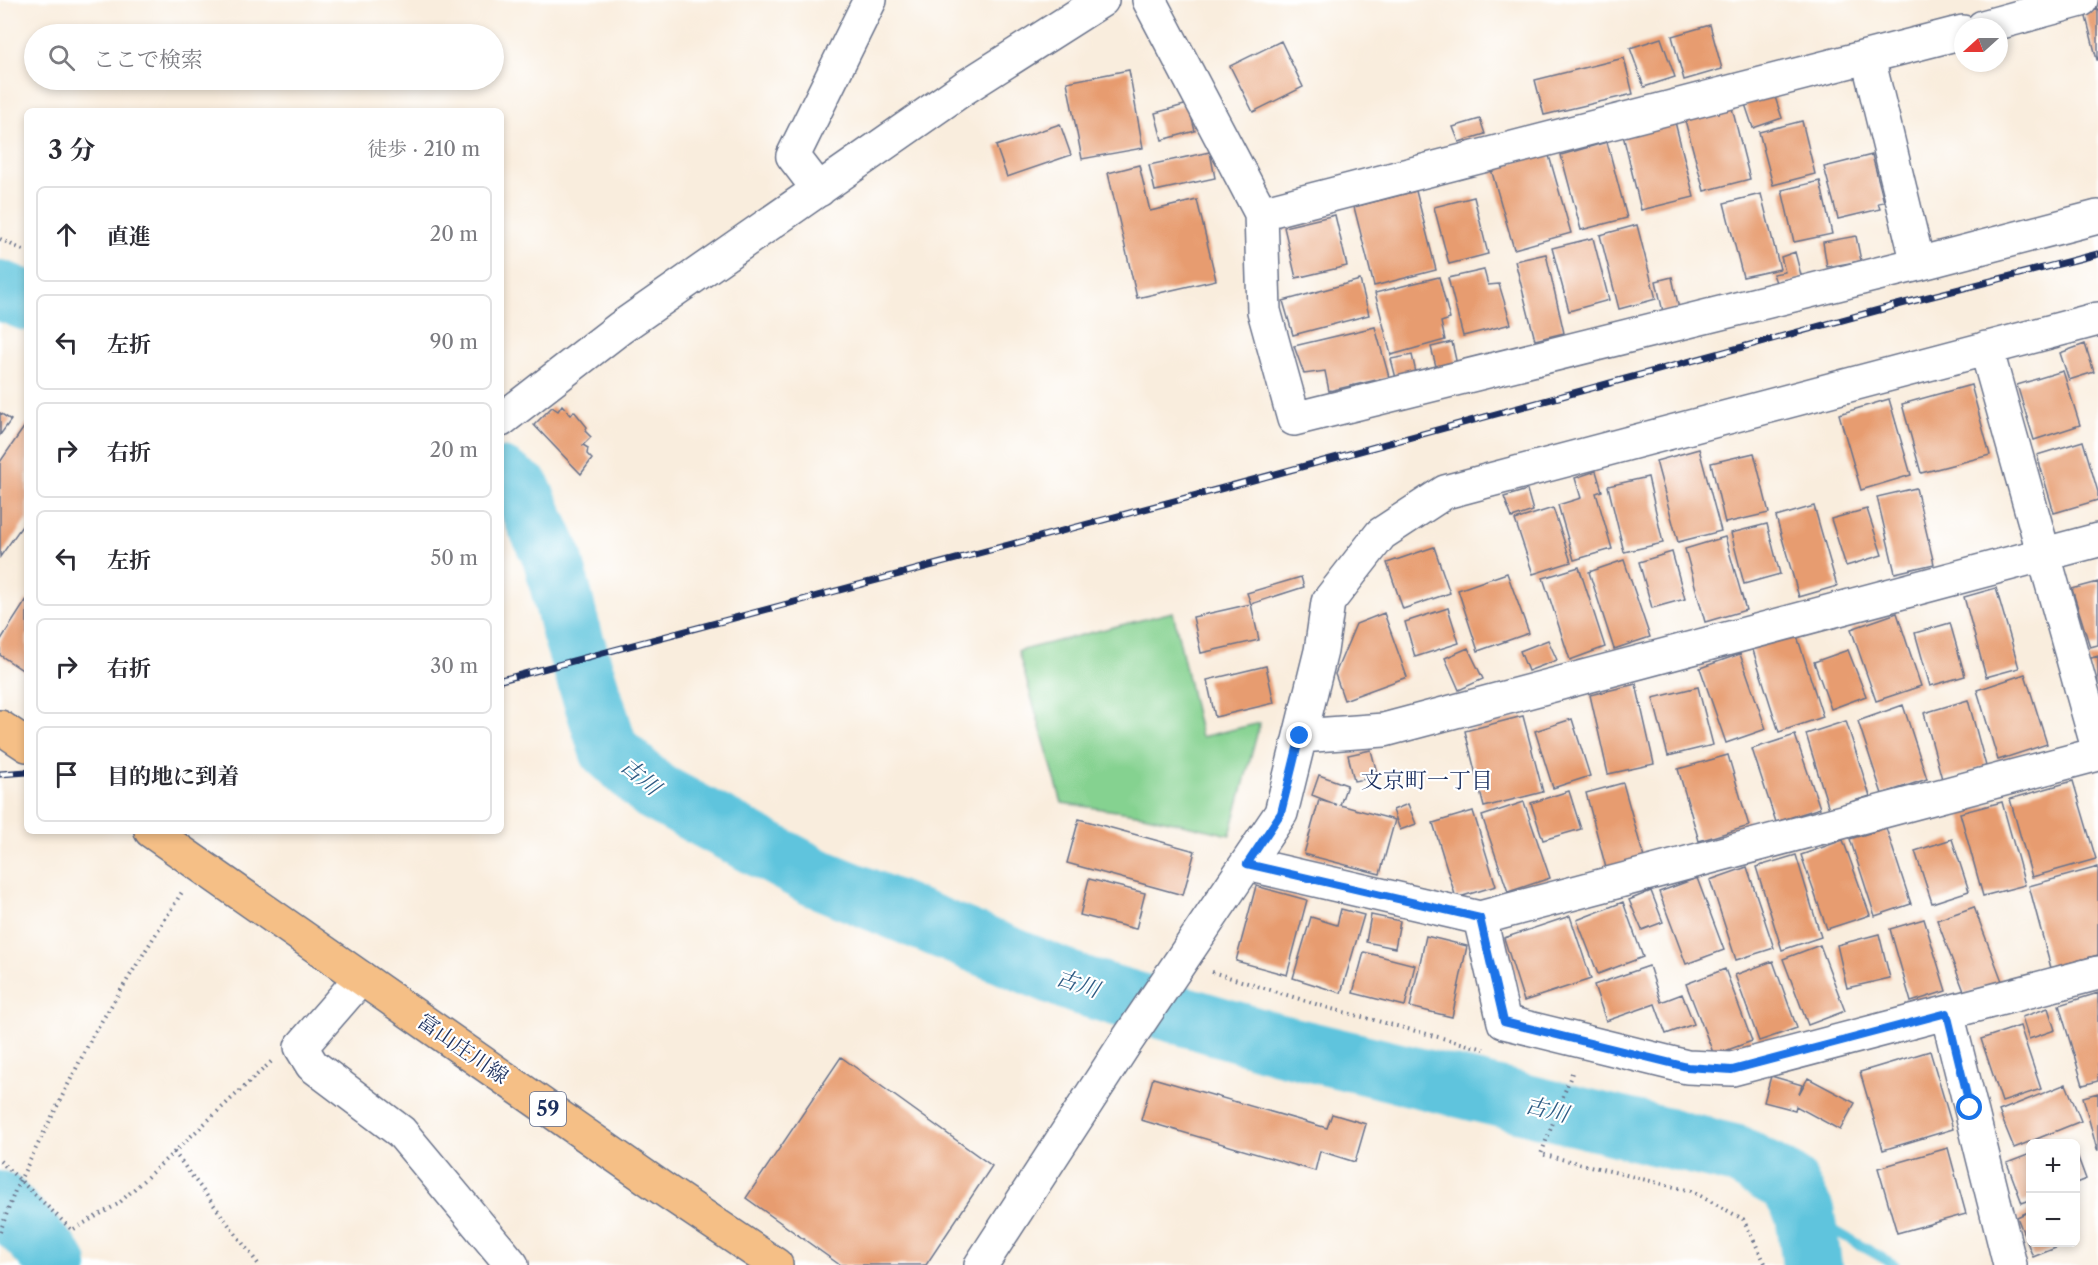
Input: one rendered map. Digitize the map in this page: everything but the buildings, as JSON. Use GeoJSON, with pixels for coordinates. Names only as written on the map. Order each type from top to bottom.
{"type":"FeatureCollection","features":[{"type":"Feature","properties":{"kind":"main road","name":"富山庄川線"},"geometry":{"type":"LineString","coordinates":[[155,834],[663,1189],[776,1265]]}},
{"type":"Feature","properties":{"kind":"street"},"geometry":{"type":"LineString","coordinates":[[819,190],[793,156],[870,0]]}},
{"type":"Feature","properties":{"kind":"street"},"geometry":{"type":"LineString","coordinates":[[504,418],[620,328],[964,88],[1102,0]]}},
{"type":"Feature","properties":{"kind":"street"},"geometry":{"type":"LineString","coordinates":[[1149,0],[1261,213],[1264,311],[1294,419],[1918,264],[2098,216]]}},
{"type":"Feature","properties":{"kind":"street"},"geometry":{"type":"LineString","coordinates":[[2008,20],[2081,0]]}},
{"type":"Feature","properties":{"kind":"street"},"geometry":{"type":"LineString","coordinates":[[1261,213],[1954,34]]}},
{"type":"Feature","properties":{"kind":"street"},"geometry":{"type":"LineString","coordinates":[[1868,58],[1918,264]]}},
{"type":"Feature","properties":{"kind":"street"},"geometry":{"type":"LineString","coordinates":[[981,1265],[1175,969],[1281,813],[1321,651],[1328,602],[1381,534],[1445,492],[2098,319]]}},
{"type":"Feature","properties":{"kind":"street"},"geometry":{"type":"LineString","coordinates":[[1986,348],[2098,748]]}},
{"type":"Feature","properties":{"kind":"street"},"geometry":{"type":"LineString","coordinates":[[1300,736],[1383,730],[2098,540]]}},
{"type":"Feature","properties":{"kind":"street"},"geometry":{"type":"LineString","coordinates":[[1247,864],[1480,918],[2098,754]]}},
{"type":"Feature","properties":{"kind":"street"},"geometry":{"type":"LineString","coordinates":[[1480,918],[1504,1022],[1687,1067],[1732,1070],[2098,974]]}},
{"type":"Feature","properties":{"kind":"street"},"geometry":{"type":"LineString","coordinates":[[361,978],[301,1047],[312,1065],[401,1132],[512,1265]]}},
{"type":"Feature","properties":{"kind":"street"},"geometry":{"type":"LineString","coordinates":[[1947,1013],[2010,1265]]}},
{"type":"Feature","properties":{"kind":"path"},"geometry":{"type":"LineString","coordinates":[[0,239],[24,251]]}},
{"type":"Feature","properties":{"kind":"path"},"geometry":{"type":"LineString","coordinates":[[0,1232],[16,1188],[93,1035],[185,886]]}},
{"type":"Feature","properties":{"kind":"path"},"geometry":{"type":"LineString","coordinates":[[1175,969],[1492,1052]]}},
{"type":"Feature","properties":{"kind":"path"},"geometry":{"type":"LineString","coordinates":[[0,1161],[72,1230],[118,1204],[287,1047],[301,1047]]}},
{"type":"Feature","properties":{"kind":"path"},"geometry":{"type":"LineString","coordinates":[[1572,1072],[1541,1154],[1691,1191],[1743,1219],[1766,1265]]}},
{"type":"Feature","properties":{"kind":"path"},"geometry":{"type":"LineString","coordinates":[[174,1152],[259,1265]]}},
{"type":"Feature","properties":{"kind":"green space"},"geometry":{"type":"Polygon","coordinates":[[[1173,612],[1201,737],[1260,723],[1230,835],[1143,815],[1062,803],[1018,651],[1173,612]]]}},
{"type":"Feature","properties":{"kind":"waterway","name":"古川"},"geometry":{"type":"LineString","coordinates":[[0,290],[24,300]]}},
{"type":"Feature","properties":{"kind":"waterway","name":"古川"},"geometry":{"type":"LineString","coordinates":[[504,479],[522,491],[553,559],[571,631],[609,750],[654,791],[815,877],[1079,985],[1279,1044],[1737,1155],[1789,1184],[1805,1214],[1812,1265]]}},
{"type":"Feature","properties":{"kind":"waterway"},"geometry":{"type":"LineString","coordinates":[[0,1201],[58,1265]]}},
{"type":"Feature","properties":{"kind":"waterway"},"geometry":{"type":"LineString","coordinates":[[1805,1214],[1895,1265]]}},
{"type":"Feature","properties":{"kind":"railway"},"geometry":{"type":"LineString","coordinates":[[504,679],[1231,486],[1901,304],[2098,254]]}},
{"type":"Feature","properties":{"kind":"railway"},"geometry":{"type":"LineString","coordinates":[[0,774],[24,772]]}},
{"type":"Feature","properties":{"kind":"district","name":"文京町一丁目"},"geometry":{"type":"Point","coordinates":[1427,780]}},
{"type":"Feature","properties":{"kind":"route"},"geometry":{"type":"LineString","coordinates":[[1300,736],[1281,813],[1247,864],[1480,918],[1504,1022],[1687,1067],[1732,1070],[1947,1013],[1970,1108]]}}]}
